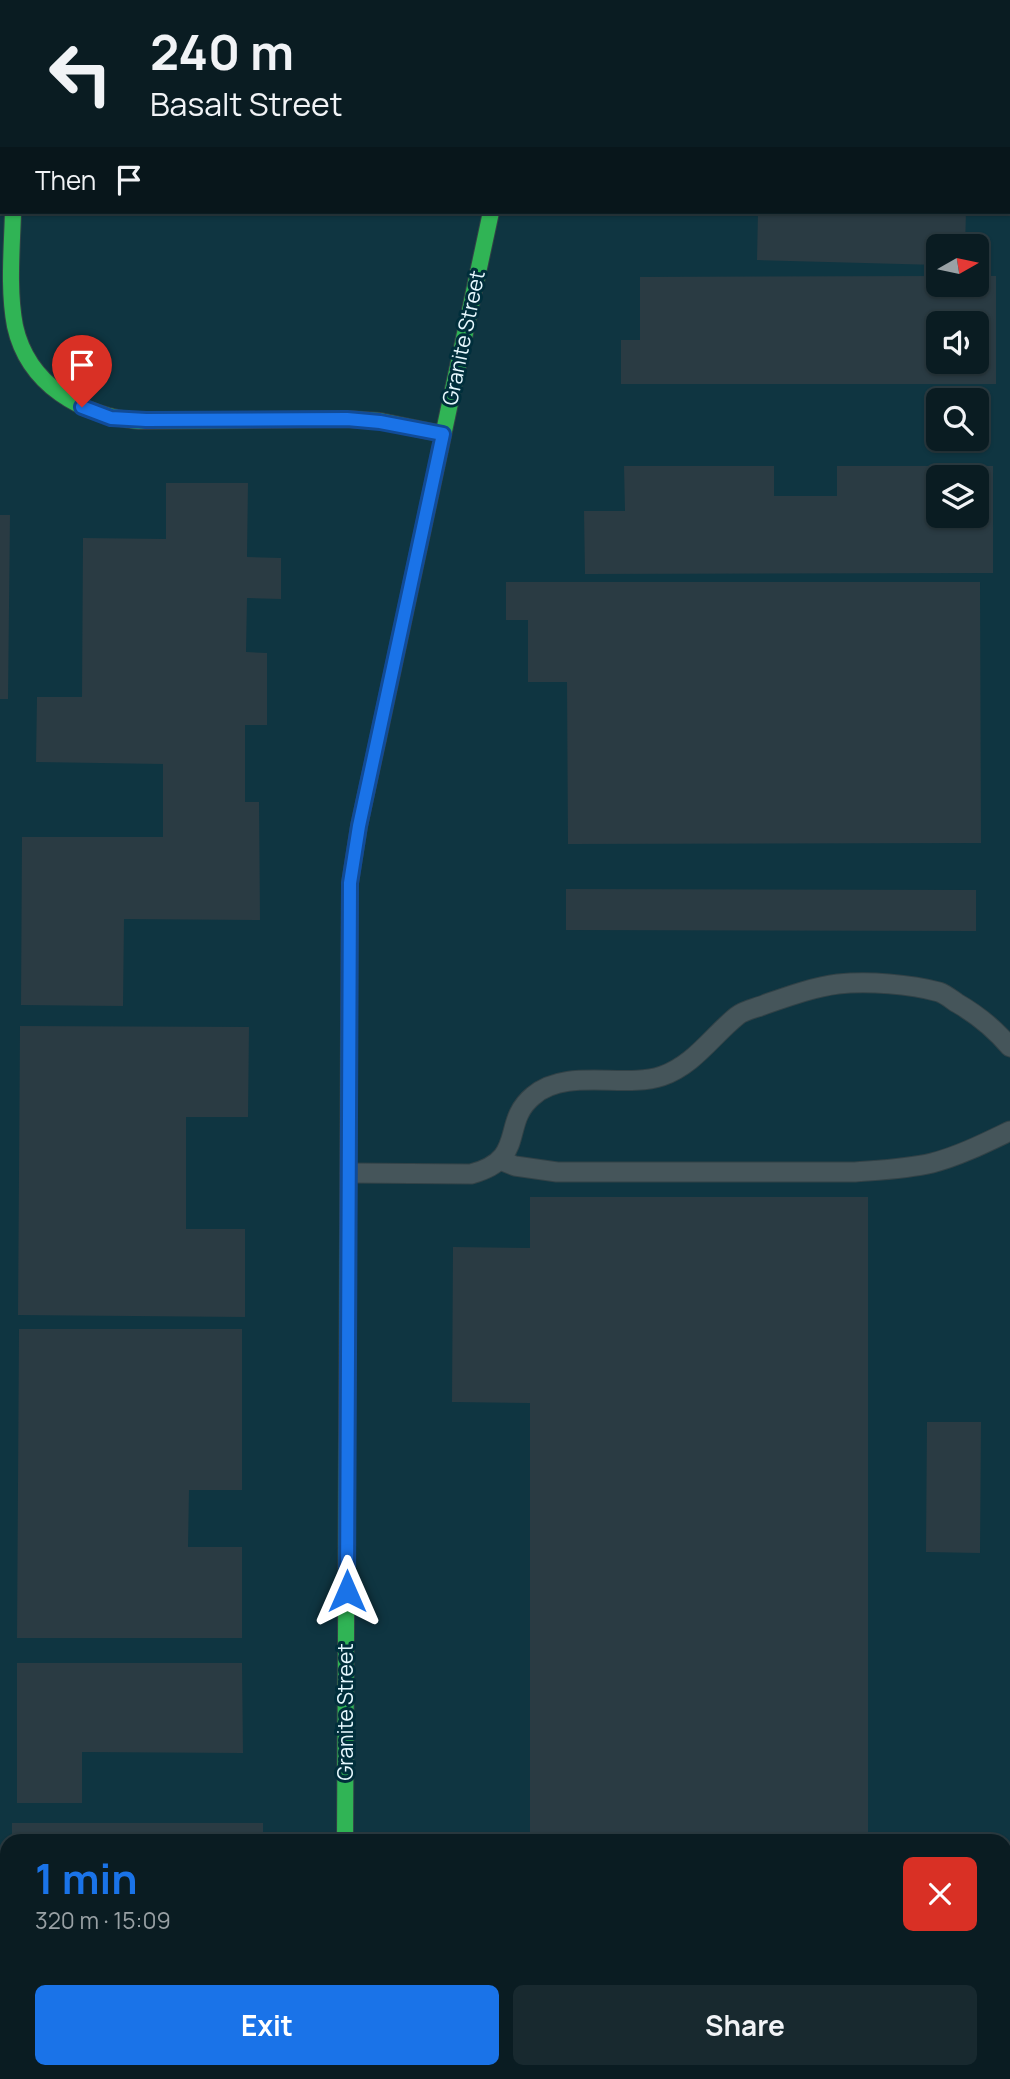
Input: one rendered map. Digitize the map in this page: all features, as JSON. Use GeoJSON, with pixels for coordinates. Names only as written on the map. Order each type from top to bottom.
{"type":"FeatureCollection","features":[{"type":"Feature","properties":{"kind":"street"},"geometry":{"type":"LineString","coordinates":[[13,214],[14,314],[18,336],[26,355],[40,375],[60,395],[82,407],[111,418],[347,419],[380,422],[443,434]]}},
{"type":"Feature","properties":{"kind":"street","name":"Granite Street"},"geometry":{"type":"LineString","coordinates":[[345,1834],[350,883],[359,826],[491,214]]}},
{"type":"Feature","properties":{"kind":"lane"},"geometry":{"type":"LineString","coordinates":[[350,1173],[471,1174],[486,1170],[499,1160],[511,1145],[521,1108],[534,1094],[552,1085],[570,1081],[642,1080],[663,1076],[685,1064],[738,1014],[790,996],[838,984],[890,984],[940,993],[982,1018],[1010,1047]]}},
{"type":"Feature","properties":{"kind":"lane"},"geometry":{"type":"LineString","coordinates":[[499,1160],[530,1169],[557,1172],[897,1170],[933,1163],[1010,1131]]}},
{"type":"Feature","properties":{"kind":"shaded area"},"geometry":{"type":"Polygon","coordinates":[[[0,214],[1010,214],[1010,1834],[0,1834],[0,214]]]}},
{"type":"Feature","properties":{"kind":"building"},"geometry":{"type":"Polygon","coordinates":[[[758,214],[966,214],[965,234],[926,234],[926,265],[757,260],[758,214]]]}},
{"type":"Feature","properties":{"kind":"building"},"geometry":{"type":"Polygon","coordinates":[[[926,276],[926,298],[989,298],[989,276],[996,276],[996,384],[621,384],[621,340],[640,340],[640,277],[926,276]]]}},
{"type":"Feature","properties":{"kind":"building"},"geometry":{"type":"Polygon","coordinates":[[[624,466],[774,466],[774,496],[837,496],[837,466],[926,466],[926,528],[989,528],[989,466],[993,466],[993,573],[585,574],[584,511],[625,511],[624,466]]]}},
{"type":"Feature","properties":{"kind":"building"},"geometry":{"type":"Polygon","coordinates":[[[166,483],[248,483],[247,557],[281,558],[281,599],[247,598],[246,652],[267,653],[267,725],[245,725],[245,802],[259,802],[260,920],[124,919],[123,1006],[21,1005],[22,837],[163,837],[163,764],[36,762],[37,697],[82,697],[83,538],[166,539],[166,483]]]}},
{"type":"Feature","properties":{"kind":"building"},"geometry":{"type":"Polygon","coordinates":[[[0,515],[10,515],[8,699],[0,699],[0,515]]]}},
{"type":"Feature","properties":{"kind":"building"},"geometry":{"type":"Polygon","coordinates":[[[506,582],[980,582],[981,843],[568,844],[567,682],[528,682],[528,620],[506,620],[506,582]]]}},
{"type":"Feature","properties":{"kind":"building"},"geometry":{"type":"Polygon","coordinates":[[[566,889],[976,890],[976,931],[566,930],[566,889]]]}},
{"type":"Feature","properties":{"kind":"building"},"geometry":{"type":"Polygon","coordinates":[[[20,1026],[249,1027],[248,1117],[186,1117],[186,1229],[245,1229],[245,1317],[18,1315],[20,1026]]]}},
{"type":"Feature","properties":{"kind":"building"},"geometry":{"type":"Polygon","coordinates":[[[530,1197],[868,1197],[868,1834],[530,1834],[530,1403],[452,1402],[453,1247],[530,1248],[530,1197]]]}},
{"type":"Feature","properties":{"kind":"building"},"geometry":{"type":"Polygon","coordinates":[[[19,1329],[242,1329],[242,1490],[189,1490],[188,1547],[242,1547],[242,1638],[17,1638],[19,1329]]]}},
{"type":"Feature","properties":{"kind":"building"},"geometry":{"type":"Polygon","coordinates":[[[927,1422],[981,1422],[980,1553],[926,1552],[927,1422]]]}},
{"type":"Feature","properties":{"kind":"building"},"geometry":{"type":"Polygon","coordinates":[[[17,1663],[242,1663],[243,1753],[82,1752],[82,1803],[17,1803],[17,1663]]]}},
{"type":"Feature","properties":{"kind":"building"},"geometry":{"type":"Polygon","coordinates":[[[12,1823],[263,1823],[263,1834],[12,1834],[12,1823]]]}},
{"type":"Feature","properties":{"kind":"traffic: fast"},"geometry":{"type":"LineString","coordinates":[[13,214],[12,298],[15,326],[22,347],[45,381],[78,404],[118,418],[139,421],[347,419],[380,421],[443,434]]}},
{"type":"Feature","properties":{"kind":"traffic: fast"},"geometry":{"type":"LineString","coordinates":[[378,739],[491,214]]}},
{"type":"Feature","properties":{"kind":"traffic: fast"},"geometry":{"type":"LineString","coordinates":[[345,1834],[349,1022]]}},
{"type":"Feature","properties":{"kind":"traffic: slow"},"geometry":{"type":"LineString","coordinates":[[349,1022],[350,883],[378,739]]}},
{"type":"Feature","properties":{"kind":"route"},"geometry":{"type":"LineString","coordinates":[[82,407],[111,418],[347,419],[380,422],[443,434],[359,826],[350,883],[347,1591]]}}]}
